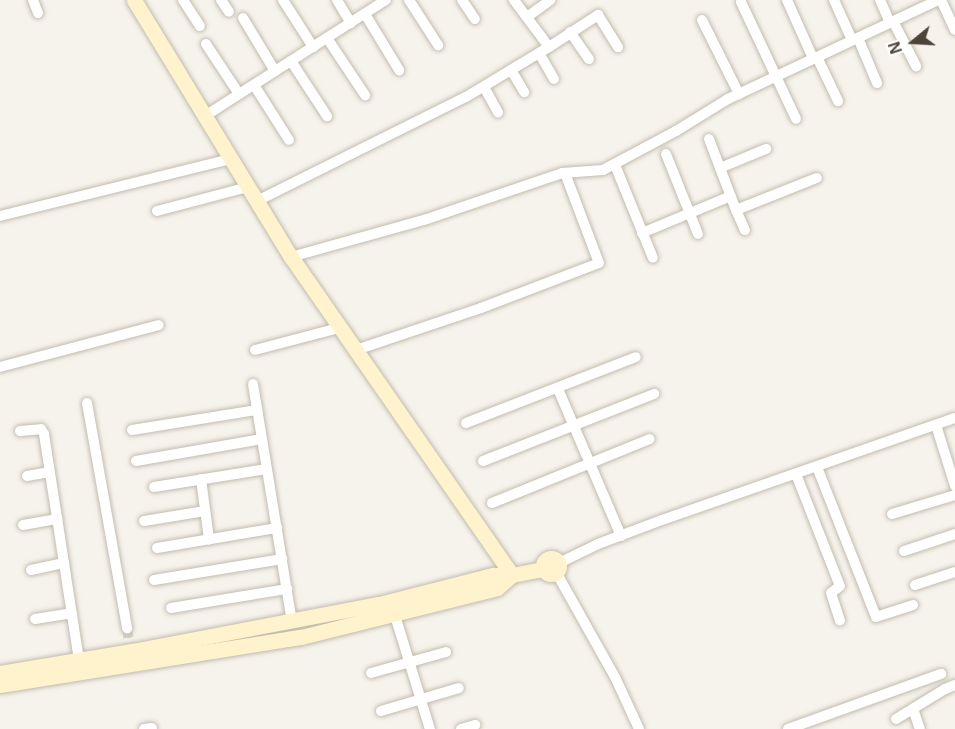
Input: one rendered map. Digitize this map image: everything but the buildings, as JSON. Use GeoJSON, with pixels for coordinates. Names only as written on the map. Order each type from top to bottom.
{"type":"FeatureCollection","features":[{"type":"Feature","properties":{"kind":"street"},"geometry":{"type":"LineString","coordinates":[[33,0],[38,13]]}},
{"type":"Feature","properties":{"kind":"street"},"geometry":{"type":"LineString","coordinates":[[134,0],[291,257],[512,575]]}},
{"type":"Feature","properties":{"kind":"street"},"geometry":{"type":"LineString","coordinates":[[183,0],[200,26]]}},
{"type":"Feature","properties":{"kind":"street"},"geometry":{"type":"LineString","coordinates":[[221,0],[229,12]]}},
{"type":"Feature","properties":{"kind":"street"},"geometry":{"type":"LineString","coordinates":[[283,0],[313,47]]}},
{"type":"Feature","properties":{"kind":"street"},"geometry":{"type":"LineString","coordinates":[[337,0],[351,23]]}},
{"type":"Feature","properties":{"kind":"street"},"geometry":{"type":"LineString","coordinates":[[205,116],[386,0]]}},
{"type":"Feature","properties":{"kind":"street"},"geometry":{"type":"LineString","coordinates":[[409,0],[438,45]]}},
{"type":"Feature","properties":{"kind":"street"},"geometry":{"type":"LineString","coordinates":[[462,0],[475,19]]}},
{"type":"Feature","properties":{"kind":"street"},"geometry":{"type":"LineString","coordinates":[[514,0],[549,47]]}},
{"type":"Feature","properties":{"kind":"street"},"geometry":{"type":"LineString","coordinates":[[526,17],[550,0]]}},
{"type":"Feature","properties":{"kind":"street"},"geometry":{"type":"LineString","coordinates":[[787,0],[838,101]]}},
{"type":"Feature","properties":{"kind":"street"},"geometry":{"type":"LineString","coordinates":[[834,0],[877,83]]}},
{"type":"Feature","properties":{"kind":"street"},"geometry":{"type":"LineString","coordinates":[[880,0],[916,66]]}},
{"type":"Feature","properties":{"kind":"street"},"geometry":{"type":"LineString","coordinates":[[291,257],[427,219],[565,173],[603,170],[739,94],[939,0],[955,30]]}},
{"type":"Feature","properties":{"kind":"street"},"geometry":{"type":"LineString","coordinates":[[741,2],[796,119]]}},
{"type":"Feature","properties":{"kind":"street"},"geometry":{"type":"LineString","coordinates":[[365,14],[399,70]]}},
{"type":"Feature","properties":{"kind":"street"},"geometry":{"type":"LineString","coordinates":[[257,201],[484,87],[598,15],[618,47]]}},
{"type":"Feature","properties":{"kind":"street"},"geometry":{"type":"LineString","coordinates":[[243,18],[275,71]]}},
{"type":"Feature","properties":{"kind":"street"},"geometry":{"type":"LineString","coordinates":[[702,20],[739,94]]}},
{"type":"Feature","properties":{"kind":"street"},"geometry":{"type":"LineString","coordinates":[[570,32],[589,59]]}},
{"type":"Feature","properties":{"kind":"street"},"geometry":{"type":"LineString","coordinates":[[327,38],[365,95]]}},
{"type":"Feature","properties":{"kind":"street"},"geometry":{"type":"LineString","coordinates":[[206,44],[239,94]]}},
{"type":"Feature","properties":{"kind":"street"},"geometry":{"type":"LineString","coordinates":[[539,53],[554,79]]}},
{"type":"Feature","properties":{"kind":"street"},"geometry":{"type":"LineString","coordinates":[[291,61],[327,116]]}},
{"type":"Feature","properties":{"kind":"street"},"geometry":{"type":"LineString","coordinates":[[511,70],[524,92]]}},
{"type":"Feature","properties":{"kind":"street"},"geometry":{"type":"LineString","coordinates":[[254,85],[289,140]]}},
{"type":"Feature","properties":{"kind":"street"},"geometry":{"type":"LineString","coordinates":[[484,87],[498,112]]}},
{"type":"Feature","properties":{"kind":"street"},"geometry":{"type":"LineString","coordinates":[[710,139],[745,230]]}},
{"type":"Feature","properties":{"kind":"street"},"geometry":{"type":"LineString","coordinates":[[720,168],[766,149]]}},
{"type":"Feature","properties":{"kind":"street"},"geometry":{"type":"LineString","coordinates":[[666,154],[698,234]]}},
{"type":"Feature","properties":{"kind":"street"},"geometry":{"type":"LineString","coordinates":[[0,216],[231,159]]}},
{"type":"Feature","properties":{"kind":"street"},"geometry":{"type":"LineString","coordinates":[[615,165],[653,258]]}},
{"type":"Feature","properties":{"kind":"street"},"geometry":{"type":"LineString","coordinates":[[356,350],[481,308],[599,263],[565,173]]}},
{"type":"Feature","properties":{"kind":"street"},"geometry":{"type":"LineString","coordinates":[[736,210],[817,178]]}},
{"type":"Feature","properties":{"kind":"street"},"geometry":{"type":"LineString","coordinates":[[158,211],[248,187]]}},
{"type":"Feature","properties":{"kind":"street"},"geometry":{"type":"LineString","coordinates":[[642,233],[731,196]]}},
{"type":"Feature","properties":{"kind":"street"},"geometry":{"type":"LineString","coordinates":[[0,367],[159,325]]}},
{"type":"Feature","properties":{"kind":"street"},"geometry":{"type":"LineString","coordinates":[[255,350],[339,328]]}},
{"type":"Feature","properties":{"kind":"street"},"geometry":{"type":"LineString","coordinates":[[466,423],[636,357]]}},
{"type":"Feature","properties":{"kind":"street"},"geometry":{"type":"LineString","coordinates":[[253,384],[292,621]]}},
{"type":"Feature","properties":{"kind":"street"},"geometry":{"type":"LineString","coordinates":[[558,388],[621,536]]}},
{"type":"Feature","properties":{"kind":"street"},"geometry":{"type":"LineString","coordinates":[[483,461],[654,394]]}},
{"type":"Feature","properties":{"kind":"street"},"geometry":{"type":"LineString","coordinates":[[87,403],[127,628]]}},
{"type":"Feature","properties":{"kind":"street"},"geometry":{"type":"LineString","coordinates":[[132,430],[257,410]]}},
{"type":"Feature","properties":{"kind":"street"},"geometry":{"type":"LineString","coordinates":[[0,685],[131,652],[301,637],[493,574],[512,575],[553,568],[621,536],[955,418]]}},
{"type":"Feature","properties":{"kind":"street"},"geometry":{"type":"LineString","coordinates":[[936,425],[955,486]]}},
{"type":"Feature","properties":{"kind":"street"},"geometry":{"type":"LineString","coordinates":[[20,431],[40,429],[44,431],[79,661]]}},
{"type":"Feature","properties":{"kind":"street"},"geometry":{"type":"LineString","coordinates":[[136,461],[262,439]]}},
{"type":"Feature","properties":{"kind":"street"},"geometry":{"type":"LineString","coordinates":[[492,503],[650,439]]}},
{"type":"Feature","properties":{"kind":"street"},"geometry":{"type":"LineString","coordinates":[[817,467],[876,616],[913,605]]}},
{"type":"Feature","properties":{"kind":"street"},"geometry":{"type":"LineString","coordinates":[[154,487],[267,469]]}},
{"type":"Feature","properties":{"kind":"street"},"geometry":{"type":"LineString","coordinates":[[27,476],[50,472]]}},
{"type":"Feature","properties":{"kind":"street"},"geometry":{"type":"LineString","coordinates":[[796,474],[840,586],[831,593],[840,621]]}},
{"type":"Feature","properties":{"kind":"street"},"geometry":{"type":"LineString","coordinates":[[201,479],[209,540]]}},
{"type":"Feature","properties":{"kind":"street"},"geometry":{"type":"LineString","coordinates":[[892,514],[955,495]]}},
{"type":"Feature","properties":{"kind":"street"},"geometry":{"type":"LineString","coordinates":[[144,521],[205,511]]}},
{"type":"Feature","properties":{"kind":"street"},"geometry":{"type":"LineString","coordinates":[[22,525],[57,519]]}},
{"type":"Feature","properties":{"kind":"street"},"geometry":{"type":"LineString","coordinates":[[157,548],[277,528]]}},
{"type":"Feature","properties":{"kind":"street"},"geometry":{"type":"LineString","coordinates":[[904,551],[955,534]]}},
{"type":"Feature","properties":{"kind":"street"},"geometry":{"type":"LineString","coordinates":[[154,580],[282,559]]}},
{"type":"Feature","properties":{"kind":"street"},"geometry":{"type":"LineString","coordinates":[[31,570],[64,563]]}},
{"type":"Feature","properties":{"kind":"street"},"geometry":{"type":"LineString","coordinates":[[553,568],[615,677],[639,729]]}},
{"type":"Feature","properties":{"kind":"street"},"geometry":{"type":"LineString","coordinates":[[915,585],[955,572]]}},
{"type":"Feature","properties":{"kind":"street"},"geometry":{"type":"LineString","coordinates":[[171,608],[287,589]]}},
{"type":"Feature","properties":{"kind":"street"},"geometry":{"type":"LineString","coordinates":[[0,673],[131,652],[292,621],[392,608]]}},
{"type":"Feature","properties":{"kind":"street"},"geometry":{"type":"LineString","coordinates":[[392,608],[430,729]]}},
{"type":"Feature","properties":{"kind":"street"},"geometry":{"type":"LineString","coordinates":[[35,619],[72,613]]}},
{"type":"Feature","properties":{"kind":"street"},"geometry":{"type":"LineString","coordinates":[[371,673],[446,652]]}},
{"type":"Feature","properties":{"kind":"street"},"geometry":{"type":"LineString","coordinates":[[788,729],[940,674]]}},
{"type":"Feature","properties":{"kind":"street"},"geometry":{"type":"LineString","coordinates":[[896,719],[945,688],[955,686]]}},
{"type":"Feature","properties":{"kind":"street"},"geometry":{"type":"LineString","coordinates":[[381,711],[459,688]]}},
{"type":"Feature","properties":{"kind":"street"},"geometry":{"type":"LineString","coordinates":[[913,709],[920,729]]}},
{"type":"Feature","properties":{"kind":"street"},"geometry":{"type":"LineString","coordinates":[[460,729],[475,725]]}},
{"type":"Feature","properties":{"kind":"tunnel"},"geometry":{"type":"LineString","coordinates":[[127,628],[129,643]]}}]}
